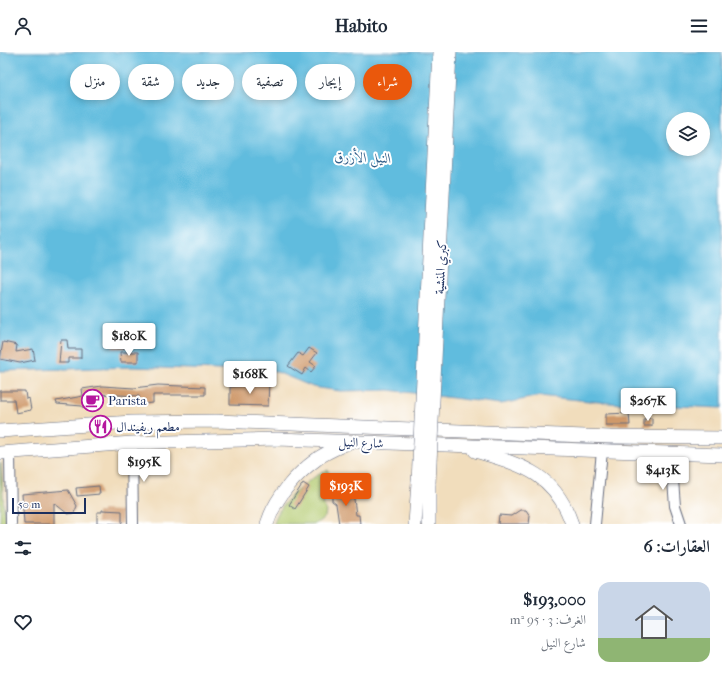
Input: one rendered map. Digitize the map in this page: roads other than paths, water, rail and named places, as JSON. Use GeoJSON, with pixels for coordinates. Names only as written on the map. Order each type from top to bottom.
{"type":"FeatureCollection","features":[{"type":"Feature","properties":{"kind":"main road","name":"كبري المنشية"},"geometry":{"type":"LineString","coordinates":[[424,482],[439,52]]}},
{"type":"Feature","properties":{"kind":"main road","name":"كبري المنشية"},"geometry":{"type":"LineString","coordinates":[[424,482],[450,52]]}},
{"type":"Feature","properties":{"kind":"main road","name":"شارع النيل"},"geometry":{"type":"LineString","coordinates":[[0,432],[132,422],[216,421],[610,437],[722,438]]}},
{"type":"Feature","properties":{"kind":"main road","name":"شارع النيل"},"geometry":{"type":"LineString","coordinates":[[5,452],[132,443],[277,439],[722,455]]}},
{"type":"Feature","properties":{"kind":"main road"},"geometry":{"type":"LineString","coordinates":[[267,524],[276,504],[300,473],[318,458],[351,441]]}},
{"type":"Feature","properties":{"kind":"main road"},"geometry":{"type":"LineString","coordinates":[[460,446],[512,463],[539,476],[556,490],[566,508],[572,524]]}},
{"type":"Feature","properties":{"kind":"main road"},"geometry":{"type":"LineString","coordinates":[[415,524],[424,482]]}},
{"type":"Feature","properties":{"kind":"main road"},"geometry":{"type":"LineString","coordinates":[[424,482],[429,524]]}},
{"type":"Feature","properties":{"kind":"street"},"geometry":{"type":"LineString","coordinates":[[132,443],[133,524]]}},
{"type":"Feature","properties":{"kind":"street"},"geometry":{"type":"LineString","coordinates":[[595,524],[602,451]]}},
{"type":"Feature","properties":{"kind":"street"},"geometry":{"type":"LineString","coordinates":[[5,452],[11,524]]}},
{"type":"Feature","properties":{"kind":"street"},"geometry":{"type":"LineString","coordinates":[[671,454],[675,506],[681,524]]}},
{"type":"Feature","properties":{"kind":"water","name":"النيل الأزرق"},"geometry":{"type":"Polygon","coordinates":[[[0,52],[722,52],[722,408],[609,403],[540,396],[501,404],[389,390],[340,391],[313,387],[277,372],[132,367],[0,371],[0,52]]]}},
{"type":"Feature","properties":{"kind":"place","name":"Parista"},"geometry":{"type":"Point","coordinates":[93,400]}},
{"type":"Feature","properties":{"kind":"place","name":"مطعم ريفيندال"},"geometry":{"type":"Point","coordinates":[100,426]}}]}
